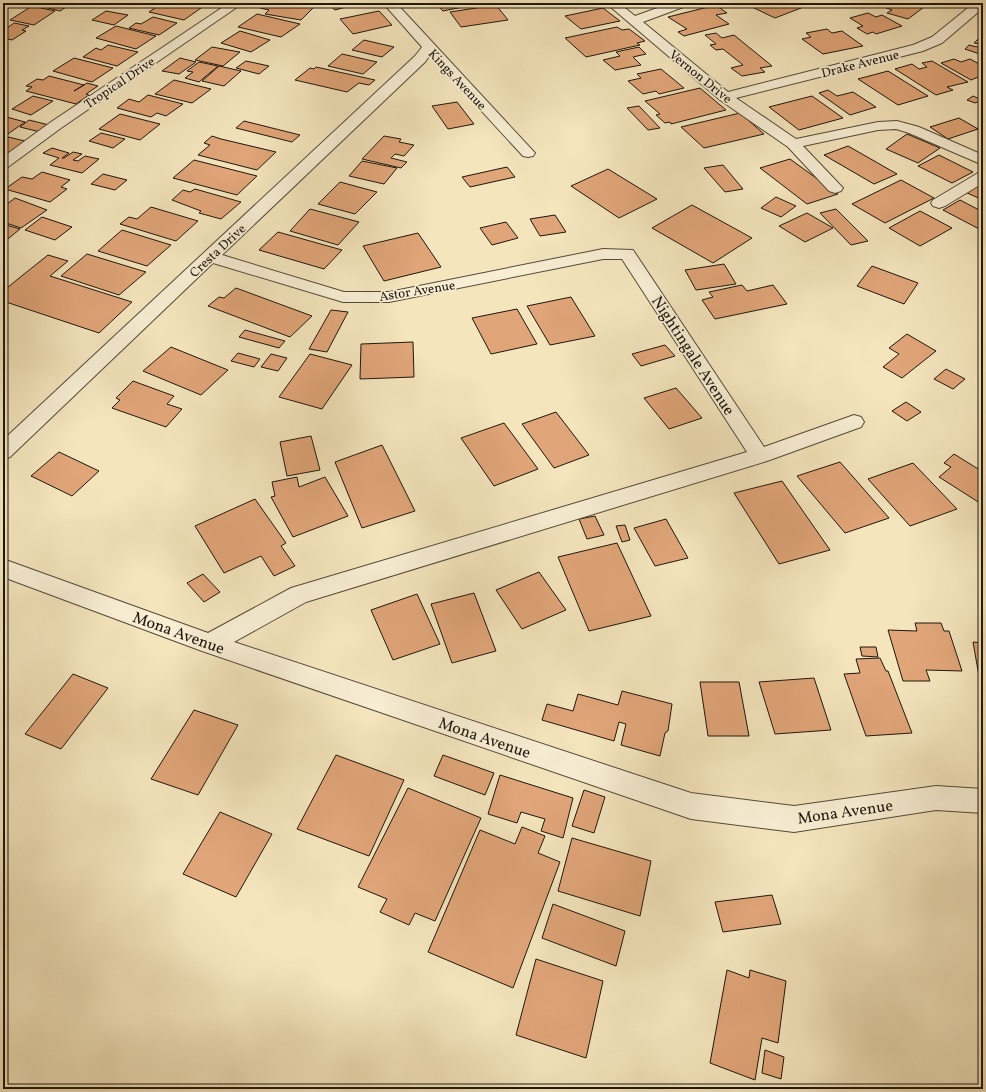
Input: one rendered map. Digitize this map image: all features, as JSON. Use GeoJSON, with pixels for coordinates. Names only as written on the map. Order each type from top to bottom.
{"type":"FeatureCollection","features":[{"type":"Feature","properties":{"kind":"street","name":"Tropical Drive"},"geometry":{"type":"LineString","coordinates":[[3,164],[56,125],[237,3]]}},
{"type":"Feature","properties":{"kind":"street","name":"Kings Avenue"},"geometry":{"type":"LineString","coordinates":[[389,3],[429,48],[528,153]]}},
{"type":"Feature","properties":{"kind":"street","name":"Vernon Drive"},"geometry":{"type":"LineString","coordinates":[[612,3],[725,97],[793,144],[835,188]]}},
{"type":"Feature","properties":{"kind":"street"},"geometry":{"type":"LineString","coordinates":[[634,21],[682,3]]}},
{"type":"Feature","properties":{"kind":"street","name":"Drake Avenue"},"geometry":{"type":"LineString","coordinates":[[725,97],[918,48],[937,40],[982,3]]}},
{"type":"Feature","properties":{"kind":"street","name":"Cresta Drive"},"geometry":{"type":"LineString","coordinates":[[3,452],[420,59],[429,48]]}},
{"type":"Feature","properties":{"kind":"street"},"geometry":{"type":"LineString","coordinates":[[793,144],[878,126],[897,125],[914,130],[983,160]]}},
{"type":"Feature","properties":{"kind":"street"},"geometry":{"type":"LineString","coordinates":[[939,203],[983,176]]}},
{"type":"Feature","properties":{"kind":"street","name":"Astor Avenue"},"geometry":{"type":"LineString","coordinates":[[210,256],[343,297],[389,297],[603,254],[627,254]]}},
{"type":"Feature","properties":{"kind":"street","name":"Nightingale Avenue"},"geometry":{"type":"LineString","coordinates":[[627,254],[760,456]]}},
{"type":"Feature","properties":{"kind":"street"},"geometry":{"type":"LineString","coordinates":[[210,644],[299,595],[760,456],[854,422]]}},
{"type":"Feature","properties":{"kind":"street","name":"Mona Avenue"},"geometry":{"type":"LineString","coordinates":[[3,568],[210,644],[691,806],[794,819],[936,798],[983,801]]}},
{"type":"Feature","properties":{"kind":"building"},"geometry":{"type":"Polygon","coordinates":[[[72,3],[60,11],[32,4],[72,3]]]}},
{"type":"Feature","properties":{"kind":"building"},"geometry":{"type":"Polygon","coordinates":[[[162,3],[178,3],[201,8],[184,20],[149,12],[162,3]]]}},
{"type":"Feature","properties":{"kind":"building"},"geometry":{"type":"Polygon","coordinates":[[[266,3],[293,3],[315,6],[301,20],[265,14],[269,10],[260,8],[266,3]]]}},
{"type":"Feature","properties":{"kind":"building"},"geometry":{"type":"Polygon","coordinates":[[[327,3],[361,3],[335,10],[327,3]]]}},
{"type":"Feature","properties":{"kind":"building"},"geometry":{"type":"Polygon","coordinates":[[[435,3],[483,3],[443,11],[435,3]]]}},
{"type":"Feature","properties":{"kind":"building"},"geometry":{"type":"Polygon","coordinates":[[[748,3],[791,3],[801,8],[775,18],[752,7],[754,6],[748,3]]]}},
{"type":"Feature","properties":{"kind":"building"},"geometry":{"type":"Polygon","coordinates":[[[886,3],[912,3],[924,7],[908,19],[887,13],[892,10],[881,6],[886,3]]]}},
{"type":"Feature","properties":{"kind":"building"},"geometry":{"type":"Polygon","coordinates":[[[496,5],[508,20],[461,27],[450,12],[496,5]]]}},
{"type":"Feature","properties":{"kind":"building"},"geometry":{"type":"Polygon","coordinates":[[[716,5],[727,13],[716,15],[729,24],[684,36],[678,32],[687,29],[668,17],[716,5]]]}},
{"type":"Feature","properties":{"kind":"building"},"geometry":{"type":"Polygon","coordinates":[[[32,6],[55,11],[34,25],[10,20],[32,6]]]}},
{"type":"Feature","properties":{"kind":"building"},"geometry":{"type":"Polygon","coordinates":[[[603,8],[620,21],[581,29],[565,16],[603,8]]]}},
{"type":"Feature","properties":{"kind":"building"},"geometry":{"type":"Polygon","coordinates":[[[106,11],[128,15],[114,25],[92,20],[106,11]]]}},
{"type":"Feature","properties":{"kind":"building"},"geometry":{"type":"Polygon","coordinates":[[[379,11],[392,25],[353,34],[340,19],[379,11]]]}},
{"type":"Feature","properties":{"kind":"building"},"geometry":{"type":"Polygon","coordinates":[[[868,13],[876,17],[882,15],[902,26],[876,34],[873,32],[867,34],[857,28],[863,26],[850,18],[868,13]]]}},
{"type":"Feature","properties":{"kind":"building"},"geometry":{"type":"Polygon","coordinates":[[[257,14],[300,24],[281,37],[238,27],[257,14]]]}},
{"type":"Feature","properties":{"kind":"building"},"geometry":{"type":"Polygon","coordinates":[[[153,17],[177,23],[159,35],[129,28],[136,23],[141,24],[153,17]]]}},
{"type":"Feature","properties":{"kind":"building"},"geometry":{"type":"Polygon","coordinates":[[[14,23],[29,26],[22,30],[26,31],[12,40],[3,38],[3,27],[7,28],[14,23]]]}},
{"type":"Feature","properties":{"kind":"building"},"geometry":{"type":"Polygon","coordinates":[[[116,26],[156,36],[136,49],[96,38],[116,26]]]}},
{"type":"Feature","properties":{"kind":"building"},"geometry":{"type":"Polygon","coordinates":[[[617,27],[622,30],[629,29],[645,41],[637,43],[640,45],[586,57],[565,38],[617,27]]]}},
{"type":"Feature","properties":{"kind":"building"},"geometry":{"type":"Polygon","coordinates":[[[827,29],[832,33],[842,31],[863,46],[823,54],[802,39],[811,37],[806,33],[827,29]]]}},
{"type":"Feature","properties":{"kind":"building"},"geometry":{"type":"Polygon","coordinates":[[[240,31],[270,40],[251,52],[221,43],[240,31]]]}},
{"type":"Feature","properties":{"kind":"building"},"geometry":{"type":"Polygon","coordinates":[[[716,33],[722,38],[734,35],[772,66],[760,68],[765,72],[742,76],[731,68],[743,65],[723,49],[716,50],[710,45],[716,44],[705,35],[716,33]]]}},
{"type":"Feature","properties":{"kind":"building"},"geometry":{"type":"Polygon","coordinates":[[[982,35],[983,55],[965,49],[969,45],[977,47],[980,44],[974,43],[982,35]]]}},
{"type":"Feature","properties":{"kind":"building"},"geometry":{"type":"Polygon","coordinates":[[[364,40],[394,47],[382,57],[352,50],[364,40]]]}},
{"type":"Feature","properties":{"kind":"building"},"geometry":{"type":"Polygon","coordinates":[[[108,45],[138,52],[117,66],[83,57],[96,48],[101,50],[108,45]]]}},
{"type":"Feature","properties":{"kind":"building"},"geometry":{"type":"Polygon","coordinates":[[[212,47],[240,52],[223,66],[195,60],[212,47]]]}},
{"type":"Feature","properties":{"kind":"building"},"geometry":{"type":"Polygon","coordinates":[[[639,47],[646,54],[633,57],[641,65],[615,70],[603,60],[620,56],[616,52],[639,47]]]}},
{"type":"Feature","properties":{"kind":"building"},"geometry":{"type":"Polygon","coordinates":[[[342,54],[377,62],[363,74],[328,66],[342,54]]]}},
{"type":"Feature","properties":{"kind":"building"},"geometry":{"type":"Polygon","coordinates":[[[74,58],[113,68],[92,82],[53,71],[74,58]]]}},
{"type":"Feature","properties":{"kind":"building"},"geometry":{"type":"Polygon","coordinates":[[[180,58],[196,62],[179,74],[162,71],[180,58]]]}},
{"type":"Feature","properties":{"kind":"building"},"geometry":{"type":"Polygon","coordinates":[[[954,59],[961,62],[970,59],[983,66],[983,75],[971,80],[941,63],[954,59]]]}},
{"type":"Feature","properties":{"kind":"building"},"geometry":{"type":"Polygon","coordinates":[[[246,61],[269,66],[259,74],[236,68],[246,61]]]}},
{"type":"Feature","properties":{"kind":"building"},"geometry":{"type":"Polygon","coordinates":[[[932,61],[968,82],[947,87],[953,90],[936,95],[895,69],[912,64],[919,69],[927,67],[922,63],[932,61]]]}},
{"type":"Feature","properties":{"kind":"building"},"geometry":{"type":"Polygon","coordinates":[[[199,62],[218,66],[199,82],[185,78],[193,72],[187,71],[199,62]]]}},
{"type":"Feature","properties":{"kind":"building"},"geometry":{"type":"Polygon","coordinates":[[[219,66],[241,71],[224,86],[202,81],[219,66]]]}},
{"type":"Feature","properties":{"kind":"building"},"geometry":{"type":"Polygon","coordinates":[[[316,67],[375,80],[369,85],[359,83],[347,92],[295,80],[310,68],[314,69],[316,67]]]}},
{"type":"Feature","properties":{"kind":"building"},"geometry":{"type":"Polygon","coordinates":[[[661,69],[684,88],[659,94],[656,91],[643,94],[628,81],[641,78],[637,74],[661,69]]]}},
{"type":"Feature","properties":{"kind":"building"},"geometry":{"type":"Polygon","coordinates":[[[888,71],[928,96],[898,105],[858,79],[888,71]]]}},
{"type":"Feature","properties":{"kind":"building"},"geometry":{"type":"Polygon","coordinates":[[[49,76],[84,85],[87,83],[98,86],[86,94],[89,95],[76,104],[26,91],[32,87],[26,86],[37,79],[43,80],[49,76]]]}},
{"type":"Feature","properties":{"kind":"building"},"geometry":{"type":"Polygon","coordinates":[[[174,80],[211,89],[192,103],[155,94],[174,80]]]}},
{"type":"Feature","properties":{"kind":"building"},"geometry":{"type":"Polygon","coordinates":[[[700,88],[726,110],[671,124],[670,122],[665,123],[656,115],[660,114],[645,101],[700,88]]]}},
{"type":"Feature","properties":{"kind":"building"},"geometry":{"type":"Polygon","coordinates":[[[828,90],[837,96],[853,92],[876,107],[850,115],[819,93],[828,90]]]}},
{"type":"Feature","properties":{"kind":"building"},"geometry":{"type":"Polygon","coordinates":[[[148,95],[183,104],[166,116],[157,113],[151,117],[117,108],[129,99],[139,102],[148,95]]]}},
{"type":"Feature","properties":{"kind":"building"},"geometry":{"type":"Polygon","coordinates":[[[33,96],[53,101],[31,115],[12,109],[33,96]]]}},
{"type":"Feature","properties":{"kind":"building"},"geometry":{"type":"Polygon","coordinates":[[[812,96],[843,118],[799,130],[769,107],[812,96]]]}},
{"type":"Feature","properties":{"kind":"building"},"geometry":{"type":"Polygon","coordinates":[[[973,96],[982,100],[975,103],[967,100],[973,96]]]}},
{"type":"Feature","properties":{"kind":"building"},"geometry":{"type":"Polygon","coordinates":[[[457,102],[474,124],[448,129],[432,106],[457,102]]]}},
{"type":"Feature","properties":{"kind":"building"},"geometry":{"type":"Polygon","coordinates":[[[639,106],[660,128],[648,130],[627,108],[639,106]]]}},
{"type":"Feature","properties":{"kind":"building"},"geometry":{"type":"Polygon","coordinates":[[[740,113],[764,134],[704,148],[681,127],[740,113]]]}},
{"type":"Feature","properties":{"kind":"building"},"geometry":{"type":"Polygon","coordinates":[[[120,114],[160,124],[140,140],[99,129],[120,114]]]}},
{"type":"Feature","properties":{"kind":"building"},"geometry":{"type":"Polygon","coordinates":[[[3,116],[25,122],[5,136],[3,135],[3,116]]]}},
{"type":"Feature","properties":{"kind":"building"},"geometry":{"type":"Polygon","coordinates":[[[959,118],[978,129],[948,139],[930,127],[959,118]]]}},
{"type":"Feature","properties":{"kind":"building"},"geometry":{"type":"Polygon","coordinates":[[[29,120],[49,125],[40,132],[20,127],[29,120]]]}},
{"type":"Feature","properties":{"kind":"building"},"geometry":{"type":"Polygon","coordinates":[[[244,121],[300,135],[292,142],[236,128],[244,121]]]}},
{"type":"Feature","properties":{"kind":"building"},"geometry":{"type":"Polygon","coordinates":[[[101,133],[125,139],[113,148],[89,141],[101,133]]]}},
{"type":"Feature","properties":{"kind":"building"},"geometry":{"type":"Polygon","coordinates":[[[907,134],[940,148],[918,163],[886,149],[907,134]]]}},
{"type":"Feature","properties":{"kind":"building"},"geometry":{"type":"Polygon","coordinates":[[[212,136],[276,152],[257,170],[198,155],[210,145],[204,143],[212,136]]]}},
{"type":"Feature","properties":{"kind":"building"},"geometry":{"type":"Polygon","coordinates":[[[384,136],[401,139],[399,142],[414,145],[404,156],[395,154],[391,158],[407,162],[401,168],[362,159],[384,136]]]}},
{"type":"Feature","properties":{"kind":"building"},"geometry":{"type":"Polygon","coordinates":[[[8,137],[25,141],[3,157],[3,140],[8,137]]]}},
{"type":"Feature","properties":{"kind":"building"},"geometry":{"type":"Polygon","coordinates":[[[848,146],[897,174],[874,184],[824,155],[848,146]]]}},
{"type":"Feature","properties":{"kind":"building"},"geometry":{"type":"Polygon","coordinates":[[[52,148],[69,153],[62,158],[73,152],[82,154],[73,160],[78,161],[85,156],[99,159],[82,173],[50,165],[59,158],[43,153],[52,148]]]}},
{"type":"Feature","properties":{"kind":"building"},"geometry":{"type":"Polygon","coordinates":[[[939,155],[973,172],[952,183],[918,166],[939,155]]]}},
{"type":"Feature","properties":{"kind":"building"},"geometry":{"type":"Polygon","coordinates":[[[790,159],[838,194],[807,204],[760,168],[790,159]]]}},
{"type":"Feature","properties":{"kind":"building"},"geometry":{"type":"Polygon","coordinates":[[[194,160],[257,176],[237,195],[173,178],[194,160]]]}},
{"type":"Feature","properties":{"kind":"building"},"geometry":{"type":"Polygon","coordinates":[[[362,161],[397,168],[384,184],[349,176],[362,161]]]}},
{"type":"Feature","properties":{"kind":"building"},"geometry":{"type":"Polygon","coordinates":[[[723,165],[743,189],[725,192],[704,168],[723,165]]]}},
{"type":"Feature","properties":{"kind":"building"},"geometry":{"type":"Polygon","coordinates":[[[507,167],[515,177],[470,187],[462,177],[507,167]]]}},
{"type":"Feature","properties":{"kind":"building"},"geometry":{"type":"Polygon","coordinates":[[[608,169],[657,199],[619,218],[571,186],[608,169]]]}},
{"type":"Feature","properties":{"kind":"building"},"geometry":{"type":"Polygon","coordinates":[[[42,172],[70,180],[61,187],[67,189],[50,202],[5,189],[22,177],[32,179],[42,172]]]}},
{"type":"Feature","properties":{"kind":"building"},"geometry":{"type":"Polygon","coordinates":[[[103,174],[127,180],[115,190],[91,184],[103,174]]]}},
{"type":"Feature","properties":{"kind":"building"},"geometry":{"type":"Polygon","coordinates":[[[983,179],[983,200],[965,192],[983,179]]]}},
{"type":"Feature","properties":{"kind":"building"},"geometry":{"type":"Polygon","coordinates":[[[901,180],[934,198],[885,223],[852,204],[901,180]]]}},
{"type":"Feature","properties":{"kind":"building"},"geometry":{"type":"Polygon","coordinates":[[[340,182],[377,192],[355,214],[318,204],[340,182]]]}},
{"type":"Feature","properties":{"kind":"building"},"geometry":{"type":"Polygon","coordinates":[[[195,189],[241,202],[221,219],[199,213],[201,211],[172,200],[183,190],[190,192],[195,189]]]}},
{"type":"Feature","properties":{"kind":"building"},"geometry":{"type":"Polygon","coordinates":[[[776,197],[796,206],[781,217],[761,208],[776,197]]]}},
{"type":"Feature","properties":{"kind":"building"},"geometry":{"type":"Polygon","coordinates":[[[15,198],[47,210],[21,228],[3,222],[3,203],[7,204],[15,198]]]}},
{"type":"Feature","properties":{"kind":"building"},"geometry":{"type":"Polygon","coordinates":[[[960,200],[983,212],[983,231],[943,210],[960,200]]]}},
{"type":"Feature","properties":{"kind":"building"},"geometry":{"type":"Polygon","coordinates":[[[692,205],[752,238],[713,263],[652,228],[692,205]]]}},
{"type":"Feature","properties":{"kind":"building"},"geometry":{"type":"Polygon","coordinates":[[[151,207],[198,221],[176,241],[120,224],[129,217],[137,219],[151,207]]]}},
{"type":"Feature","properties":{"kind":"building"},"geometry":{"type":"Polygon","coordinates":[[[310,209],[359,222],[338,245],[290,231],[310,209]]]}},
{"type":"Feature","properties":{"kind":"building"},"geometry":{"type":"Polygon","coordinates":[[[836,209],[868,241],[851,245],[820,213],[836,209]]]}},
{"type":"Feature","properties":{"kind":"building"},"geometry":{"type":"Polygon","coordinates":[[[920,211],[952,228],[920,246],[889,228],[920,211]]]}},
{"type":"Feature","properties":{"kind":"building"},"geometry":{"type":"Polygon","coordinates":[[[807,213],[833,228],[805,242],[779,226],[807,213]]]}},
{"type":"Feature","properties":{"kind":"building"},"geometry":{"type":"Polygon","coordinates":[[[555,215],[566,232],[540,236],[530,219],[555,215]]]}},
{"type":"Feature","properties":{"kind":"building"},"geometry":{"type":"Polygon","coordinates":[[[42,217],[72,227],[55,240],[25,230],[42,217]]]}},
{"type":"Feature","properties":{"kind":"building"},"geometry":{"type":"Polygon","coordinates":[[[506,222],[518,238],[492,245],[480,228],[506,222]]]}},
{"type":"Feature","properties":{"kind":"building"},"geometry":{"type":"Polygon","coordinates":[[[3,224],[20,229],[3,243],[3,224]]]}},
{"type":"Feature","properties":{"kind":"building"},"geometry":{"type":"Polygon","coordinates":[[[122,230],[171,245],[147,266],[98,251],[122,230]]]}},
{"type":"Feature","properties":{"kind":"building"},"geometry":{"type":"Polygon","coordinates":[[[278,232],[342,250],[324,269],[259,250],[278,232]]]}},
{"type":"Feature","properties":{"kind":"building"},"geometry":{"type":"Polygon","coordinates":[[[418,233],[441,267],[384,281],[363,246],[418,233]]]}},
{"type":"Feature","properties":{"kind":"building"},"geometry":{"type":"Polygon","coordinates":[[[87,254],[146,272],[119,295],[61,276],[87,254]]]}},
{"type":"Feature","properties":{"kind":"building"},"geometry":{"type":"Polygon","coordinates":[[[48,255],[68,261],[50,276],[132,302],[99,333],[3,301],[3,291],[48,255]]]}},
{"type":"Feature","properties":{"kind":"building"},"geometry":{"type":"Polygon","coordinates":[[[724,264],[736,284],[696,290],[685,270],[724,264]]]}},
{"type":"Feature","properties":{"kind":"building"},"geometry":{"type":"Polygon","coordinates":[[[872,266],[918,283],[904,304],[857,286],[872,266]]]}},
{"type":"Feature","properties":{"kind":"building"},"geometry":{"type":"Polygon","coordinates":[[[742,285],[747,291],[773,285],[787,304],[715,319],[702,300],[713,297],[709,292],[742,285]]]}},
{"type":"Feature","properties":{"kind":"building"},"geometry":{"type":"Polygon","coordinates":[[[236,288],[312,316],[290,337],[208,306],[219,297],[224,298],[236,288]]]}},
{"type":"Feature","properties":{"kind":"building"},"geometry":{"type":"Polygon","coordinates":[[[571,297],[595,336],[550,345],[527,306],[571,297]]]}},
{"type":"Feature","properties":{"kind":"building"},"geometry":{"type":"Polygon","coordinates":[[[517,309],[537,344],[491,354],[472,318],[517,309]]]}},
{"type":"Feature","properties":{"kind":"building"},"geometry":{"type":"Polygon","coordinates":[[[331,310],[348,312],[327,352],[309,349],[331,310]]]}},
{"type":"Feature","properties":{"kind":"building"},"geometry":{"type":"Polygon","coordinates":[[[245,330],[285,341],[279,348],[239,337],[245,330]]]}},
{"type":"Feature","properties":{"kind":"building"},"geometry":{"type":"Polygon","coordinates":[[[907,334],[936,351],[902,378],[883,367],[899,354],[889,348],[907,334]]]}},
{"type":"Feature","properties":{"kind":"building"},"geometry":{"type":"Polygon","coordinates":[[[413,342],[414,377],[360,379],[361,344],[413,342]]]}},
{"type":"Feature","properties":{"kind":"building"},"geometry":{"type":"Polygon","coordinates":[[[665,345],[675,356],[641,366],[632,354],[665,345]]]}},
{"type":"Feature","properties":{"kind":"building"},"geometry":{"type":"Polygon","coordinates":[[[171,347],[228,370],[201,395],[143,371],[171,347]]]}},
{"type":"Feature","properties":{"kind":"building"},"geometry":{"type":"Polygon","coordinates":[[[238,353],[260,359],[254,367],[231,361],[238,353]]]}},
{"type":"Feature","properties":{"kind":"building"},"geometry":{"type":"Polygon","coordinates":[[[271,354],[287,358],[278,371],[261,367],[271,354]]]}},
{"type":"Feature","properties":{"kind":"building"},"geometry":{"type":"Polygon","coordinates":[[[310,354],[352,365],[322,409],[279,397],[310,354]]]}},
{"type":"Feature","properties":{"kind":"building"},"geometry":{"type":"Polygon","coordinates":[[[946,369],[965,379],[953,389],[934,379],[946,369]]]}},
{"type":"Feature","properties":{"kind":"building"},"geometry":{"type":"Polygon","coordinates":[[[133,381],[174,396],[167,404],[182,409],[166,427],[112,408],[120,400],[116,398],[133,381]]]}},
{"type":"Feature","properties":{"kind":"building"},"geometry":{"type":"Polygon","coordinates":[[[676,388],[702,418],[669,429],[644,398],[676,388]]]}},
{"type":"Feature","properties":{"kind":"building"},"geometry":{"type":"Polygon","coordinates":[[[906,402],[921,412],[907,421],[892,411],[906,402]]]}},
{"type":"Feature","properties":{"kind":"building"},"geometry":{"type":"Polygon","coordinates":[[[556,412],[589,455],[554,468],[522,424],[556,412]]]}},
{"type":"Feature","properties":{"kind":"building"},"geometry":{"type":"Polygon","coordinates":[[[504,423],[538,469],[494,486],[461,438],[504,423]]]}},
{"type":"Feature","properties":{"kind":"building"},"geometry":{"type":"Polygon","coordinates":[[[311,436],[320,470],[287,476],[280,442],[311,436]]]}},
{"type":"Feature","properties":{"kind":"building"},"geometry":{"type":"Polygon","coordinates":[[[382,445],[415,511],[362,528],[335,462],[382,445]]]}},
{"type":"Feature","properties":{"kind":"building"},"geometry":{"type":"Polygon","coordinates":[[[59,452],[99,471],[72,496],[31,476],[59,452]]]}},
{"type":"Feature","properties":{"kind":"building"},"geometry":{"type":"Polygon","coordinates":[[[954,454],[983,472],[983,505],[939,477],[951,467],[944,463],[954,454]]]}},
{"type":"Feature","properties":{"kind":"building"},"geometry":{"type":"Polygon","coordinates":[[[840,462],[889,518],[845,533],[797,476],[840,462]]]}},
{"type":"Feature","properties":{"kind":"building"},"geometry":{"type":"Polygon","coordinates":[[[913,463],[957,509],[910,526],[868,479],[913,463]]]}},
{"type":"Feature","properties":{"kind":"building"},"geometry":{"type":"Polygon","coordinates":[[[297,477],[299,487],[325,477],[348,516],[293,537],[271,497],[275,496],[272,482],[297,477]]]}},
{"type":"Feature","properties":{"kind":"building"},"geometry":{"type":"Polygon","coordinates":[[[782,481],[830,550],[779,564],[734,493],[782,481]]]}},
{"type":"Feature","properties":{"kind":"building"},"geometry":{"type":"Polygon","coordinates":[[[255,499],[286,543],[281,546],[295,566],[274,576],[261,556],[224,573],[195,526],[255,499]]]}},
{"type":"Feature","properties":{"kind":"building"},"geometry":{"type":"Polygon","coordinates":[[[595,516],[604,535],[587,539],[579,519],[595,516]]]}},
{"type":"Feature","properties":{"kind":"building"},"geometry":{"type":"Polygon","coordinates":[[[666,519],[688,558],[655,566],[634,528],[666,519]]]}},
{"type":"Feature","properties":{"kind":"building"},"geometry":{"type":"Polygon","coordinates":[[[625,525],[630,540],[622,542],[616,526],[625,525]]]}},
{"type":"Feature","properties":{"kind":"building"},"geometry":{"type":"Polygon","coordinates":[[[617,543],[651,616],[589,631],[558,557],[617,543]]]}},
{"type":"Feature","properties":{"kind":"building"},"geometry":{"type":"Polygon","coordinates":[[[539,572],[566,610],[522,629],[496,590],[539,572]]]}},
{"type":"Feature","properties":{"kind":"building"},"geometry":{"type":"Polygon","coordinates":[[[203,574],[220,592],[204,602],[187,583],[203,574]]]}},
{"type":"Feature","properties":{"kind":"building"},"geometry":{"type":"Polygon","coordinates":[[[474,593],[496,651],[452,663],[431,604],[474,593]]]}},
{"type":"Feature","properties":{"kind":"building"},"geometry":{"type":"Polygon","coordinates":[[[417,594],[440,644],[393,660],[371,610],[417,594]]]}},
{"type":"Feature","properties":{"kind":"building"},"geometry":{"type":"Polygon","coordinates":[[[915,623],[941,623],[944,631],[949,631],[962,671],[926,670],[930,681],[903,681],[888,630],[917,631],[915,623]]]}},
{"type":"Feature","properties":{"kind":"building"},"geometry":{"type":"Polygon","coordinates":[[[973,642],[983,643],[983,699],[973,642]]]}},
{"type":"Feature","properties":{"kind":"building"},"geometry":{"type":"Polygon","coordinates":[[[860,647],[876,647],[878,657],[862,656],[860,647]]]}},
{"type":"Feature","properties":{"kind":"building"},"geometry":{"type":"Polygon","coordinates":[[[880,658],[886,671],[888,671],[912,733],[866,736],[844,674],[860,673],[856,659],[880,658]]]}},
{"type":"Feature","properties":{"kind":"building"},"geometry":{"type":"Polygon","coordinates":[[[73,674],[108,688],[61,749],[25,734],[73,674]]]}},
{"type":"Feature","properties":{"kind":"building"},"geometry":{"type":"Polygon","coordinates":[[[814,678],[831,730],[775,734],[759,682],[814,678]]]}},
{"type":"Feature","properties":{"kind":"building"},"geometry":{"type":"Polygon","coordinates":[[[700,682],[739,682],[749,736],[708,736],[700,682]]]}},
{"type":"Feature","properties":{"kind":"building"},"geometry":{"type":"Polygon","coordinates":[[[622,691],[672,704],[668,731],[665,733],[660,756],[621,745],[626,724],[619,722],[614,741],[542,720],[547,704],[573,711],[578,694],[618,705],[622,691]]]}},
{"type":"Feature","properties":{"kind":"building"},"geometry":{"type":"Polygon","coordinates":[[[194,710],[238,725],[198,795],[151,779],[194,710]]]}},
{"type":"Feature","properties":{"kind":"building"},"geometry":{"type":"Polygon","coordinates":[[[336,755],[404,780],[369,856],[297,829],[336,755]]]}},
{"type":"Feature","properties":{"kind":"building"},"geometry":{"type":"Polygon","coordinates":[[[443,755],[494,773],[485,795],[434,776],[443,755]]]}},
{"type":"Feature","properties":{"kind":"building"},"geometry":{"type":"Polygon","coordinates":[[[500,775],[573,798],[563,838],[541,831],[545,819],[521,812],[517,823],[488,814],[500,775]]]}},
{"type":"Feature","properties":{"kind":"building"},"geometry":{"type":"Polygon","coordinates":[[[408,788],[481,818],[435,921],[415,913],[409,925],[380,912],[387,899],[358,887],[408,788]]]}},
{"type":"Feature","properties":{"kind":"building"},"geometry":{"type":"Polygon","coordinates":[[[584,790],[605,797],[594,833],[572,826],[584,790]]]}},
{"type":"Feature","properties":{"kind":"building"},"geometry":{"type":"Polygon","coordinates":[[[220,812],[272,834],[236,897],[183,874],[220,812]]]}},
{"type":"Feature","properties":{"kind":"building"},"geometry":{"type":"Polygon","coordinates":[[[522,827],[545,836],[538,853],[560,862],[513,988],[428,952],[480,830],[515,844],[522,827]]]}},
{"type":"Feature","properties":{"kind":"building"},"geometry":{"type":"Polygon","coordinates":[[[572,838],[651,861],[640,916],[558,891],[572,838]]]}},
{"type":"Feature","properties":{"kind":"building"},"geometry":{"type":"Polygon","coordinates":[[[772,895],[781,924],[723,932],[715,902],[772,895]]]}},
{"type":"Feature","properties":{"kind":"building"},"geometry":{"type":"Polygon","coordinates":[[[553,904],[625,931],[616,966],[542,938],[553,904]]]}},
{"type":"Feature","properties":{"kind":"building"},"geometry":{"type":"Polygon","coordinates":[[[536,959],[603,981],[586,1058],[516,1035],[536,959]]]}},
{"type":"Feature","properties":{"kind":"building"},"geometry":{"type":"Polygon","coordinates":[[[727,970],[749,978],[750,970],[786,981],[778,1043],[762,1038],[755,1080],[710,1063],[727,970]]]}},
{"type":"Feature","properties":{"kind":"building"},"geometry":{"type":"Polygon","coordinates":[[[765,1050],[784,1057],[781,1079],[762,1073],[765,1050]]]}}]}
